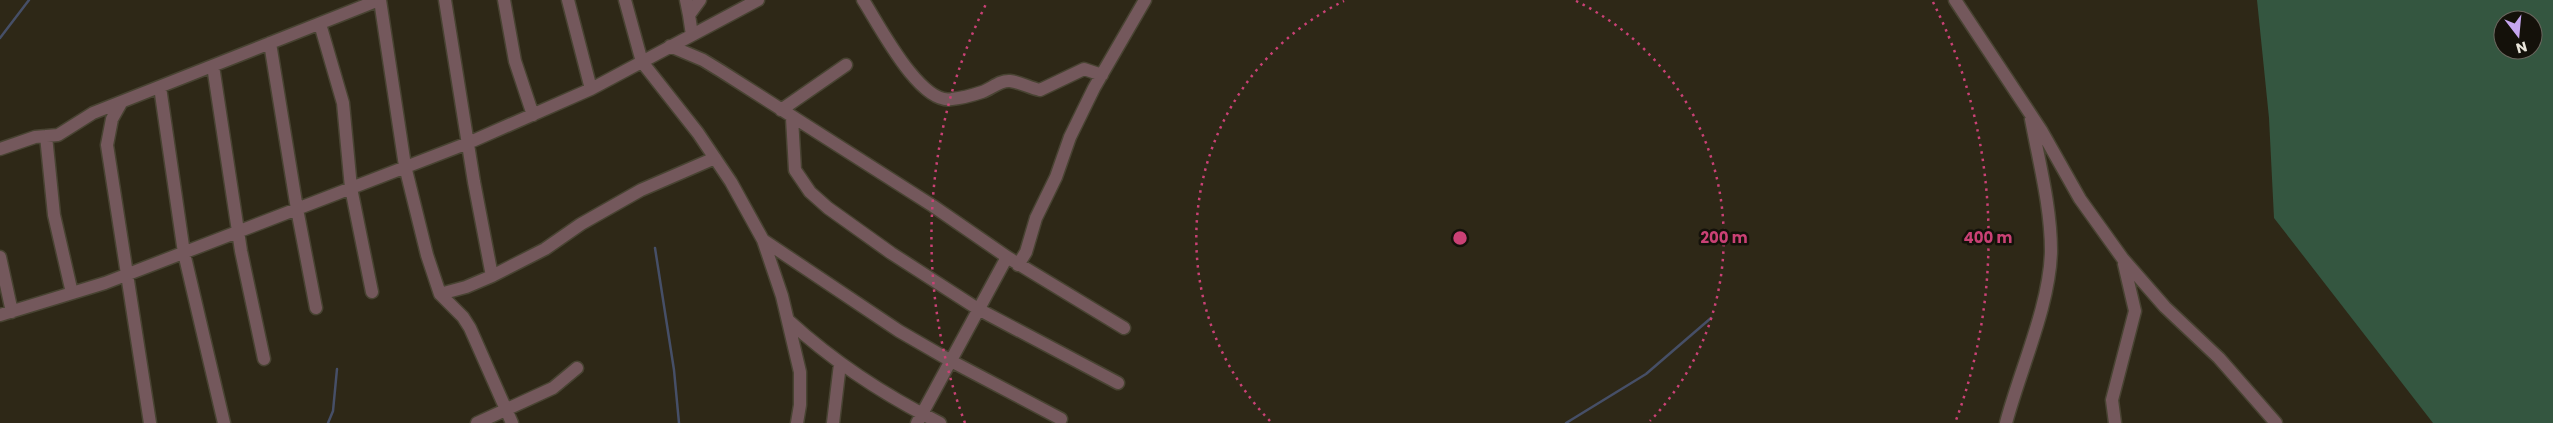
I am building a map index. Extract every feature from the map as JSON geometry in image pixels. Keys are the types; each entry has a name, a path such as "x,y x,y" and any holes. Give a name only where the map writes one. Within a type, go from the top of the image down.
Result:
{"street":[{"path":"0,149 15,142 46,136 58,136 93,113 121,104 146,92 380,0 405,166 427,255 440,294 463,317 470,328 504,409 512,423"},
{"path":"445,0 492,276"},
{"path":"504,0 515,62 533,116"},
{"path":"568,0 592,89"},
{"path":"625,0 642,62 682,110 715,158 763,240 789,321 800,372 800,405 797,423"},
{"path":"686,0 692,35"},
{"path":"689,15 700,0"},
{"path":"0,258 6,313 128,274 468,143 533,116 592,89 758,0"},
{"path":"863,0 889,42 921,85 934,96 943,99 951,100 980,93 1003,82 1010,81 1030,88 1046,89 1084,69 1102,75"},
{"path":"1018,265 1026,252 1036,218 1056,177 1070,137 1102,75 1145,0"},
{"path":"1954,0 2029,112 2080,199 2123,259 2165,307 2219,358 2276,423"},
{"path":"320,24 343,104 350,188 372,292"},
{"path":"270,43 297,209 316,308"},
{"path":"670,46 703,60 933,206 1018,265 1124,328"},
{"path":"212,66 240,231 241,251 264,360"},
{"path":"781,110 846,66"},
{"path":"160,87 184,253 224,423"},
{"path":"146,92 162,104"},
{"path":"121,104 112,119 107,145 150,423"},
{"path":"2006,423 2044,295 2051,252 2045,193 2029,112"},
{"path":"792,118 795,170 810,192 828,208 891,253 978,309 1118,383"},
{"path":"46,136 54,215 72,293"},
{"path":"440,294 466,287 545,250 580,224 641,190 715,158"},
{"path":"763,240 899,331 951,362 1061,418"},
{"path":"920,418 1007,257"},
{"path":"2115,423 2111,408 2112,400 2135,311 2123,259"},
{"path":"789,321 840,364 874,388 920,418 940,423"},
{"path":"833,423 840,364"},
{"path":"477,423 553,388 577,368"}],"green space":[{"path":"2257,0 2553,0 2553,423 2433,423 2274,218 2269,118"}],"waterway":[{"path":"0,38 29,0"},
{"path":"655,248 674,370 679,423"},
{"path":"1566,423 1646,374 1711,318"},
{"path":"328,423 333,411 337,369"}]}
